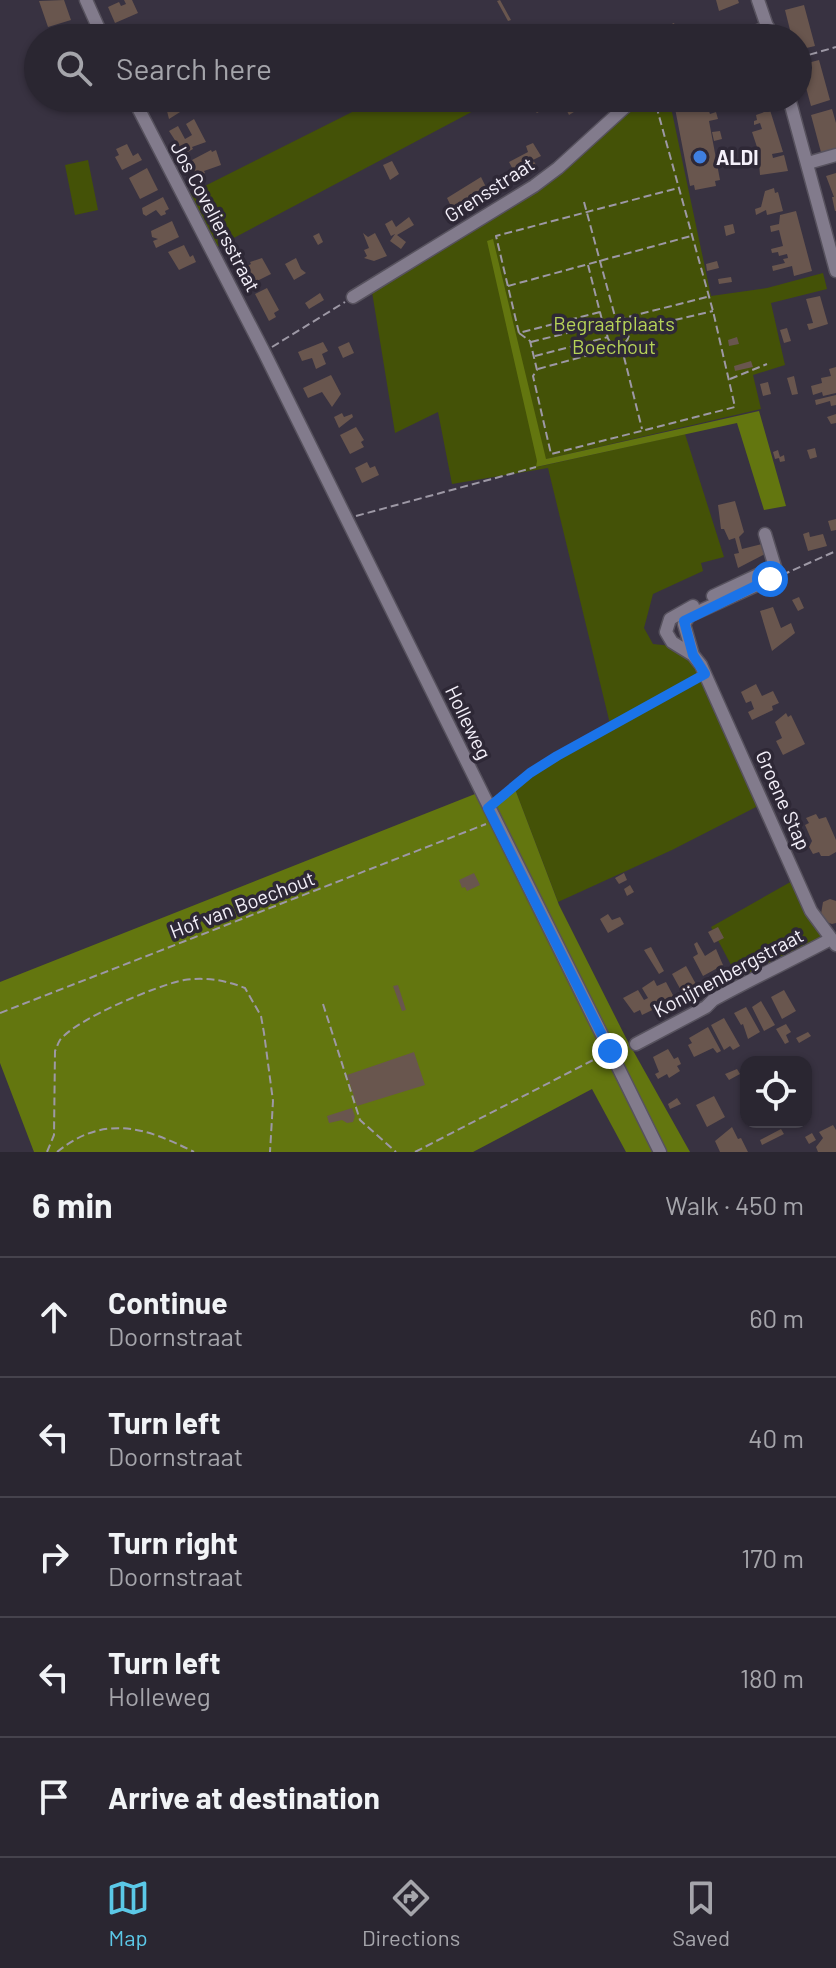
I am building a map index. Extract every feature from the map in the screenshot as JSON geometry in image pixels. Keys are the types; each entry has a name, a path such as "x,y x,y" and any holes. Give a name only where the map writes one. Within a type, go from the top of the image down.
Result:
{"street":[{"path":"86,0 97,24"},
{"path":"758,0 766,24"},
{"name":"Jos Coveliersstraat","path":"140,112 264,352"},
{"name":"Grensstraat","path":"353,297 534,186 620,112"},
{"path":"793,112 836,271"},
{"path":"808,163 836,155"},
{"name":"Holleweg","path":"264,352 660,1152"},
{"path":"693,655 669,638 666,632 670,619 775,567 765,534"},
{"path":"693,655 684,628 686,618 770,579"},
{"name":"Groene Stap","path":"693,655 705,674 811,911 834,942"},
{"name":"Konijnenbergstraat","path":"636,1044 771,968 834,942"}],"path":[{"path":"812,54 836,47"},
{"path":"614,344 611,349 537,370 533,376 551,454 735,407 713,311 658,112"},
{"path":"537,370 530,343 519,333 496,236 679,188"},
{"path":"584,202 619,324 628,331"},
{"path":"508,286 692,236"},
{"path":"588,264 603,324 609,328"},
{"path":"609,328 624,318 709,296"},
{"path":"264,352 353,297"},
{"path":"628,331 713,311"},
{"path":"519,333 600,312"},
{"path":"530,343 603,324"},
{"path":"609,328 608,337 614,344 621,345 627,341 628,331"},
{"path":"533,356 608,337"},
{"path":"621,345 643,430"},
{"path":"729,380 767,364"},
{"path":"347,519 536,467"},
{"path":"770,579 836,551"},
{"name":"Hof van Boechout","path":"0,1013 491,814 530,773 705,674"},
{"path":"47,1152 54,1135 55,1051 61,1039 97,1014 158,989 184,980 220,979 245,988 261,1016 273,1101 270,1152"},
{"path":"323,1004 360,1120 396,1152"},
{"path":"415,1152 610,1051"},
{"path":"57,1152 71,1141 96,1130 124,1127 159,1134 194,1152"}],"green space":[{"path":"352,112 472,112 215,248 187,195"},
{"name":"Begraafplaats Boechout","path":"626,112 672,112 711,296 767,288 823,273 827,289 771,303 785,365 753,375 761,409 538,461 537,467 685,434 724,557 701,563 703,571 653,594 644,628 653,644 672,646 694,662 760,805 672,850 558,902 515,789 560,758 680,686 610,724 548,468 452,484 438,412 395,433 372,292 483,223 484,226 484,221 556,176"},
{"path":"88,160 98,210 75,215 65,165"},
{"path":"493,239 546,459 759,411 786,506 764,510 737,423 536,467 487,241"},
{"path":"515,789 559,905 626,1038 690,1152 626,1152 592,1089 473,1152 34,1152 0,1063 0,982 475,794 486,814"},
{"path":"794,880 821,932 820,939 784,957 780,956 739,980 711,927"}],"building":[{"path":"64,0 71,20 47,24 39,1"},
{"path":"124,0 132,0 138,13 115,23 108,7 119,2 121,6 126,4"},
{"path":"500,0 511,20 508,21 497,1"},
{"path":"716,0 738,0 739,3 719,11"},
{"path":"804,5 809,24 788,24 785,10"},
{"path":"819,60 830,100 812,106 812,62"},
{"path":"832,109 836,123 836,152 822,156 811,115"},
{"path":"167,112 180,112 169,119"},
{"name":"ALDI","path":"676,112 716,112 718,119 709,121 720,180 715,181 716,186 695,190 694,185 690,186"},
{"path":"771,112 783,152 772,154 773,158 784,155 788,171 760,175 758,150 752,132 762,129 760,123 754,125 756,115"},
{"path":"194,119 206,142 184,154 169,131 178,126 185,139 192,135 186,124"},
{"path":"720,131 722,139 714,141 712,132"},
{"path":"533,143 541,156 533,160 538,168 518,179 509,162 528,152 526,146"},
{"path":"127,144 133,156 138,153 142,160 122,170 115,157 119,155 116,149"},
{"path":"216,150 221,165 204,171 195,179 188,167 194,164 192,160"},
{"path":"392,161 399,174 390,180 383,165"},
{"path":"147,168 158,190 140,199 129,178"},
{"path":"836,173 835,211 834,197 826,176"},
{"path":"481,177 486,187 477,192 483,204 472,210 466,203 453,210 447,198"},
{"path":"774,188 783,211 767,215 766,210 756,215 755,209 761,207 765,191"},
{"path":"163,197 169,209 165,211 166,214 161,216 156,210 146,216 143,214 142,208"},
{"path":"796,211 812,271 794,276 792,266 773,271 772,266 785,263 783,259 788,258 787,254 779,256 778,252 772,253 771,249 783,246 779,230 771,232 770,226 779,224 780,215"},
{"path":"409,217 414,225 397,235 406,242 401,249 390,241 395,234 391,236 385,224 392,220 396,227"},
{"path":"172,221 179,237 156,248 153,241 158,239 152,237 151,231"},
{"path":"733,224 735,233 726,236 724,226"},
{"path":"319,233 323,242 318,245 313,236"},
{"path":"363,233 368,237 375,233 387,256 374,261 364,258 367,256 364,250 369,248"},
{"path":"184,245 196,262 179,270 168,252"},
{"path":"262,258 271,274 251,284 242,269"},
{"path":"296,258 306,273 294,280 285,264"},
{"path":"717,261 719,268 707,271 706,264"},
{"path":"731,277 732,282 719,284 718,279"},
{"path":"267,288 279,310 274,313 276,317 269,321 255,294"},
{"path":"320,293 324,300 309,309 305,303"},
{"path":"820,296 828,324 809,330 807,324 813,323 806,299"},
{"path":"787,328 791,341 784,343 780,330"},
{"path":"737,337 739,344 729,346 728,340"},
{"path":"323,342 328,351 322,354 326,364 316,369 312,358 302,361 298,352"},
{"path":"349,342 354,353 343,358 338,347"},
{"path":"751,361 753,367 735,371 734,366"},
{"path":"836,367 836,393 813,395 811,386 822,383 821,378 831,376 829,369"},
{"path":"331,375 341,394 332,407 322,392 308,398 303,388"},
{"path":"794,376 798,394 792,395 787,378"},
{"path":"768,382 771,394 763,396 760,384"},
{"path":"836,395 836,405 831,406 830,401 816,405 815,400"},
{"path":"342,413 344,417 352,414 353,417 339,428 334,417"},
{"path":"836,414 836,423 831,424 827,417"},
{"path":"356,427 364,440 361,442 364,447 350,454 340,435"},
{"path":"815,448 817,457 810,459 807,450"},
{"path":"778,450 785,461 775,459 773,452"},
{"path":"367,462 370,468 375,466 379,475 362,483 355,468"},
{"path":"735,501 744,532 739,537 742,549 762,544 765,554 738,568 734,554 739,553 735,538 729,540 724,529 721,529 718,505"},
{"path":"836,519 836,530 831,531 828,521"},
{"path":"809,532 810,537 823,534 827,546 808,551 803,534"},
{"path":"799,597 804,608 798,611 792,600"},
{"path":"773,607 781,628 791,623 795,633 772,651 760,611"},
{"path":"756,684 762,696 773,691 779,703 772,706 773,710 752,720 748,712 754,709 751,701 746,703 741,692"},
{"path":"786,713 788,717 791,715 805,744 783,755 776,741 782,738 775,722"},
{"path":"816,814 819,819 826,817 836,840 836,852 829,856 821,856 819,852 813,854 809,847 812,841 805,825 809,823 806,818"},
{"path":"474,873 480,885 467,891 459,880"},
{"path":"624,873 627,880 619,884 615,878"},
{"path":"630,885 634,892 627,896 624,889"},
{"path":"830,899 836,901 836,923 832,924 824,921 821,914 823,902"},
{"path":"608,914 612,920 620,917 624,924 608,933 600,919"},
{"path":"718,927 724,938 714,943 708,932"},
{"path":"697,942 705,956 716,949 723,965 703,976 693,957 698,954 694,944"},
{"path":"651,947 664,971 659,974 644,950"},
{"path":"686,966 697,986 683,994 672,974"},
{"path":"654,980 657,986 666,982 675,999 642,1015 640,1010 634,1013 623,998 638,990 644,1000 648,998 642,988"},
{"path":"398,985 406,1010 402,1011 393,986"},
{"path":"784,990 796,1011 782,1019 771,997"},
{"path":"761,1001 775,1025 764,1031 752,1007"},
{"path":"746,1007 760,1032 748,1039 743,1024 734,1013"},
{"path":"724,1018 740,1046 733,1050 730,1046 724,1050 711,1025"},
{"path":"786,1024 791,1032 786,1035 789,1042 785,1044 776,1029"},
{"path":"708,1027 721,1051 717,1053 713,1048 694,1057 688,1045 692,1043 689,1038"},
{"path":"808,1032 811,1036 799,1043 796,1038"},
{"path":"668,1049 674,1059 678,1057 680,1071 669,1078 667,1074 658,1079 655,1074 659,1072 653,1057"},
{"path":"414,1052 425,1085 357,1106 347,1075"},
{"path":"737,1069 740,1074 729,1080 725,1074"},
{"path":"714,1096 725,1117 707,1127 696,1105"},
{"path":"677,1098 681,1104 670,1109 668,1104"},
{"path":"352,1108 355,1116 353,1122 342,1120 329,1123 327,1116"},
{"path":"833,1125 836,1130 836,1152 818,1152 816,1147 823,1138 819,1132"},
{"path":"732,1127 748,1152 720,1152 715,1141"},
{"path":"781,1129 784,1134 762,1145 760,1140"},
{"path":"812,1133 816,1140 809,1144 805,1137"}],"place":[{"name":"ALDI","path":"700,157"}],"route":[{"path":"610,1051 488,808 530,773 557,756 705,674 693,655 684,628 686,618 770,579"}]}
